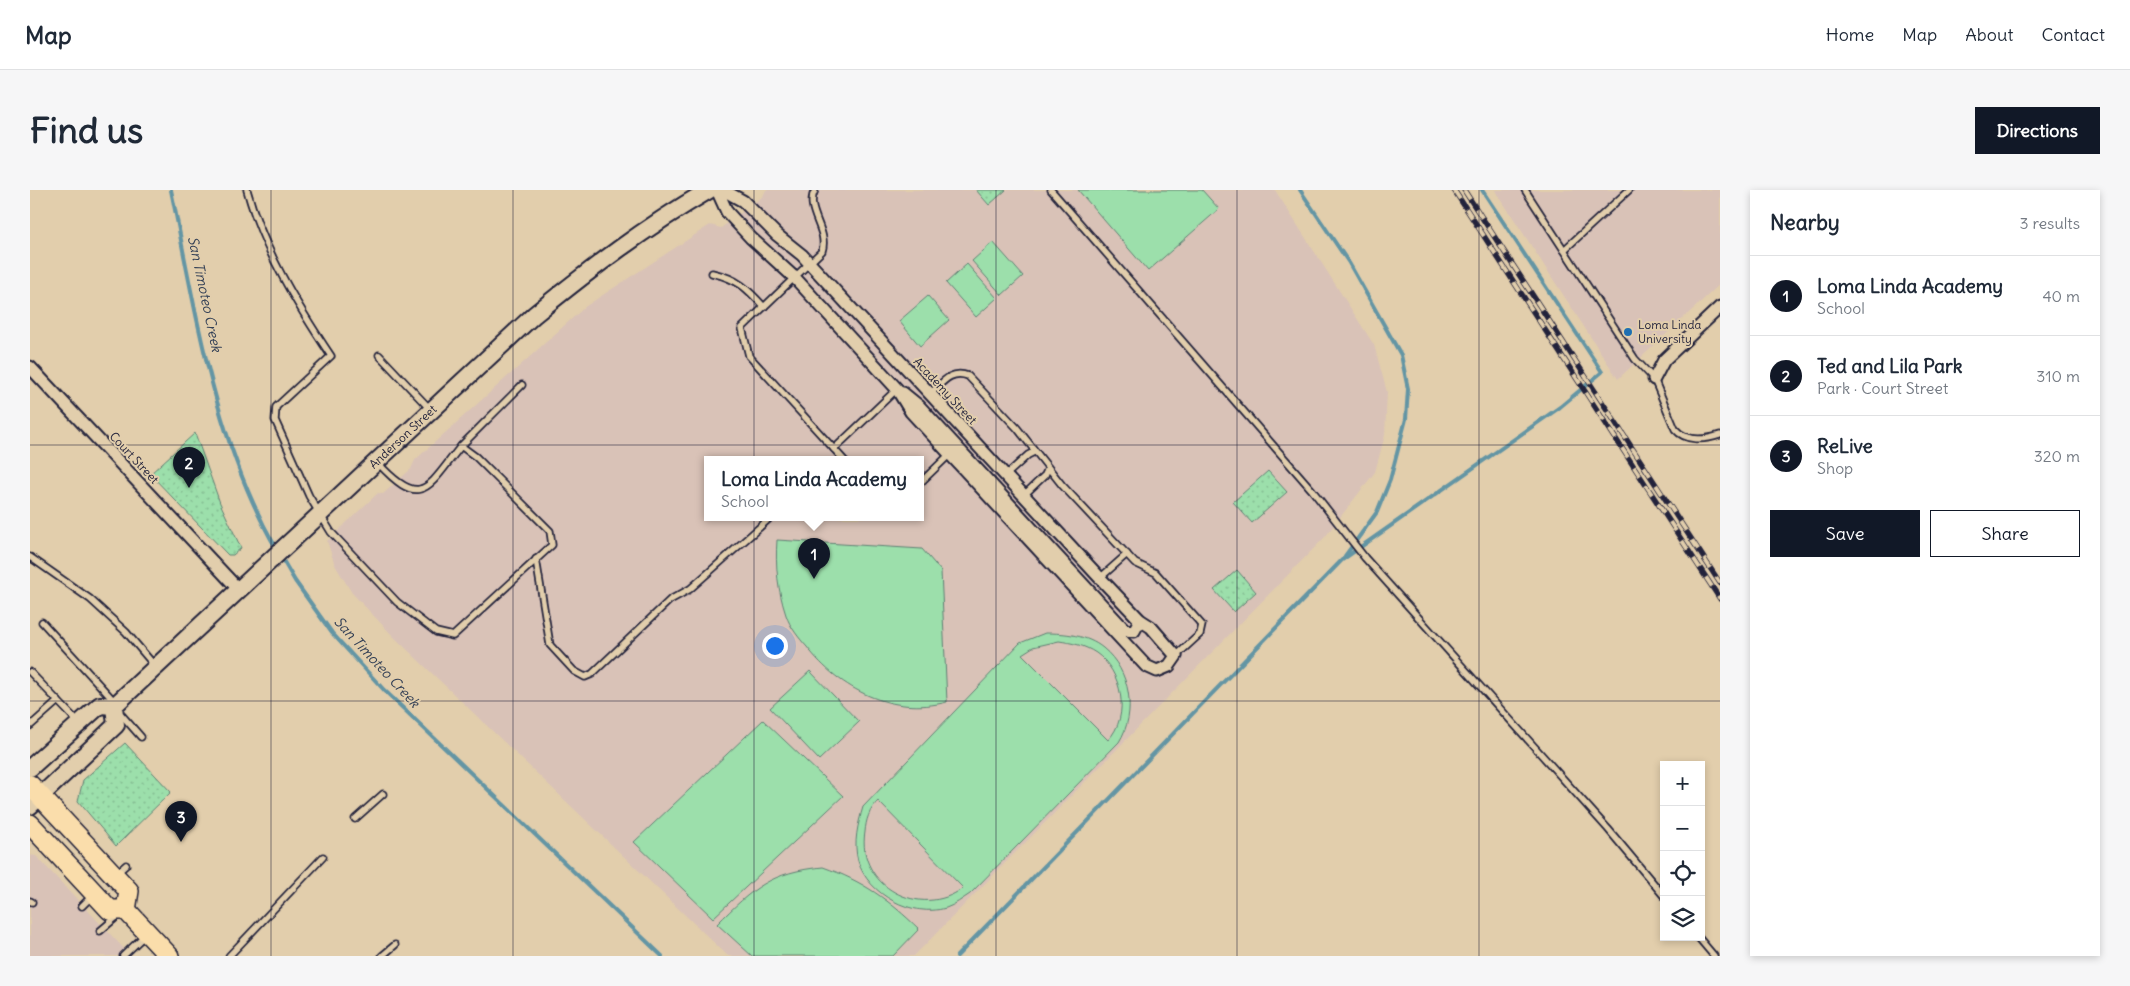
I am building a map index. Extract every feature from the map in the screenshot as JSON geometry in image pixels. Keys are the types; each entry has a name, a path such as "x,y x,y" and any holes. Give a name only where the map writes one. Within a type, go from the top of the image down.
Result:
{"main road":[{"name":"Anderson Street","path":"30,768 100,705 115,705 534,315 598,263 652,224 709,190"},
{"path":"115,705 116,725 33,796 120,870 129,891 126,910"},
{"path":"30,824 88,900 110,910 126,910 169,956"}],"street":[{"path":"717,190 727,212 751,238 795,278 897,389 919,406 1125,630 1134,631 1140,620"},
{"name":"Academy Street","path":"723,190 743,201 809,264 1023,496 1140,620 1151,627 1176,656"},
{"path":"1654,379 1664,360 1720,307"},
{"name":"Court Street","path":"30,367 239,590"},
{"path":"897,389 911,412 1146,666 1157,671 1169,666 1176,656"}],"lane":[{"path":"247,190 255,220 306,319 331,356 276,408 275,420 308,496 337,539 397,602 436,632 453,636 552,545 550,531 476,457 461,446"},
{"path":"815,190 812,206 824,238 822,251 742,328 749,356 840,456"},
{"path":"1051,190 1306,483 1365,558 1602,822 1660,891"},
{"path":"1525,190 1635,359 1654,379 1664,408 1681,436 1697,438 1720,435"},
{"path":"1564,250 1629,190"},
{"path":"712,274 732,278 747,289 764,307"},
{"path":"379,355 432,410"},
{"path":"929,394 952,374 959,372 968,376 1017,428 1034,452 1126,554 1135,563 1156,573 1202,625 1200,634 1176,656"},
{"path":"376,462 405,489 420,490 431,483 461,446 522,385"},
{"path":"834,449 897,389"},
{"path":"1005,476 1028,455 1034,452"},
{"path":"924,479 950,454"},
{"path":"1023,496 1045,475 1048,468"},
{"path":"536,559 550,644 574,671 585,677 592,674 670,600 690,589 767,521"},
{"path":"1100,578 1126,554"},
{"path":"30,557 90,599 126,632 156,667"},
{"path":"42,622 141,736"},
{"path":"30,672 80,724"},
{"path":"30,726 58,701"},
{"path":"355,819 383,794"},
{"path":"229,956 323,857"},
{"path":"100,931 126,910"},
{"path":"123,956 147,933"},
{"path":"1701,941 1714,956"},
{"path":"382,956 395,945"}],"shaded area":[{"path":"766,190 1275,190 1374,345 1387,392 1385,435 1375,472 1325,537 914,956 728,956 394,637 352,593 335,565 327,541 378,493 383,494 411,469 415,460 586,306 710,225 721,228 763,196"},
{"name":"Loma Linda University","path":"1495,190 1720,190 1720,284 1618,379"},
{"path":"30,855 36,856 131,956 30,956"}],"green space":[{"path":"976,190 1006,190 989,205"},
{"path":"1078,190 1202,190 1219,209 1148,271"},
{"path":"993,242 1023,276 1002,295 972,261"},
{"path":"967,264 997,298 976,317 946,283"},
{"path":"928,296 949,320 920,346 899,321"},
{"path":"195,433 220,503 241,548 233,555 228,555 150,474"},
{"path":"1268,471 1287,492 1252,523 1233,502"},
{"path":"777,540 922,549 941,571 947,702 907,705 888,702 869,696 852,687 835,676 820,662 795,632 786,615 778,578"},
{"path":"1237,570 1256,592 1234,612 1214,590"},
{"path":"1045,633 1076,636 1090,640 1103,648 1120,668 1125,680 1129,706 1125,731 1119,742 970,894 949,907 933,910 920,910 893,901 871,884 863,873 858,861 856,840 863,807 1020,643","holes":["1059,641 1091,650 1105,661 1112,671 1117,682 1121,707 1115,730 1108,740 1022,654 1033,647","878,801 963,888 946,897 929,900 911,899 895,892 881,882 871,868 865,851 867,819"]},
{"path":"810,671 859,722 819,760 770,708"},
{"path":"763,720 843,796 713,918 634,842"},
{"path":"125,743 171,792 116,846 78,801 83,780"},
{"path":"823,867 837,872 875,892 919,929 893,956 752,956 717,924 741,901 764,884 790,873"}],"waterway":[{"name":"San Timoteo Creek","path":"171,190 199,328 222,419 237,464 255,507 276,548"},
{"path":"1300,190 1349,263 1401,355 1408,389 1406,419 1390,480 1377,512 1345,556"},
{"path":"957,956 1342,560 1560,407 1602,372 1482,190"},
{"name":"San Timoteo Creek","path":"281,557 295,581 332,633 384,690 662,956"}],"railway":[{"path":"1454,190 1720,599"},
{"path":"1464,190 1720,583"}],"place":[{"name":"Loma Linda University","path":"1628,332"},
{"name":"Ted and Lila Park","path":"189,488"},
{"name":"Loma Linda Academy","path":"814,579"},
{"name":"ReLive","path":"181,842"}]}
